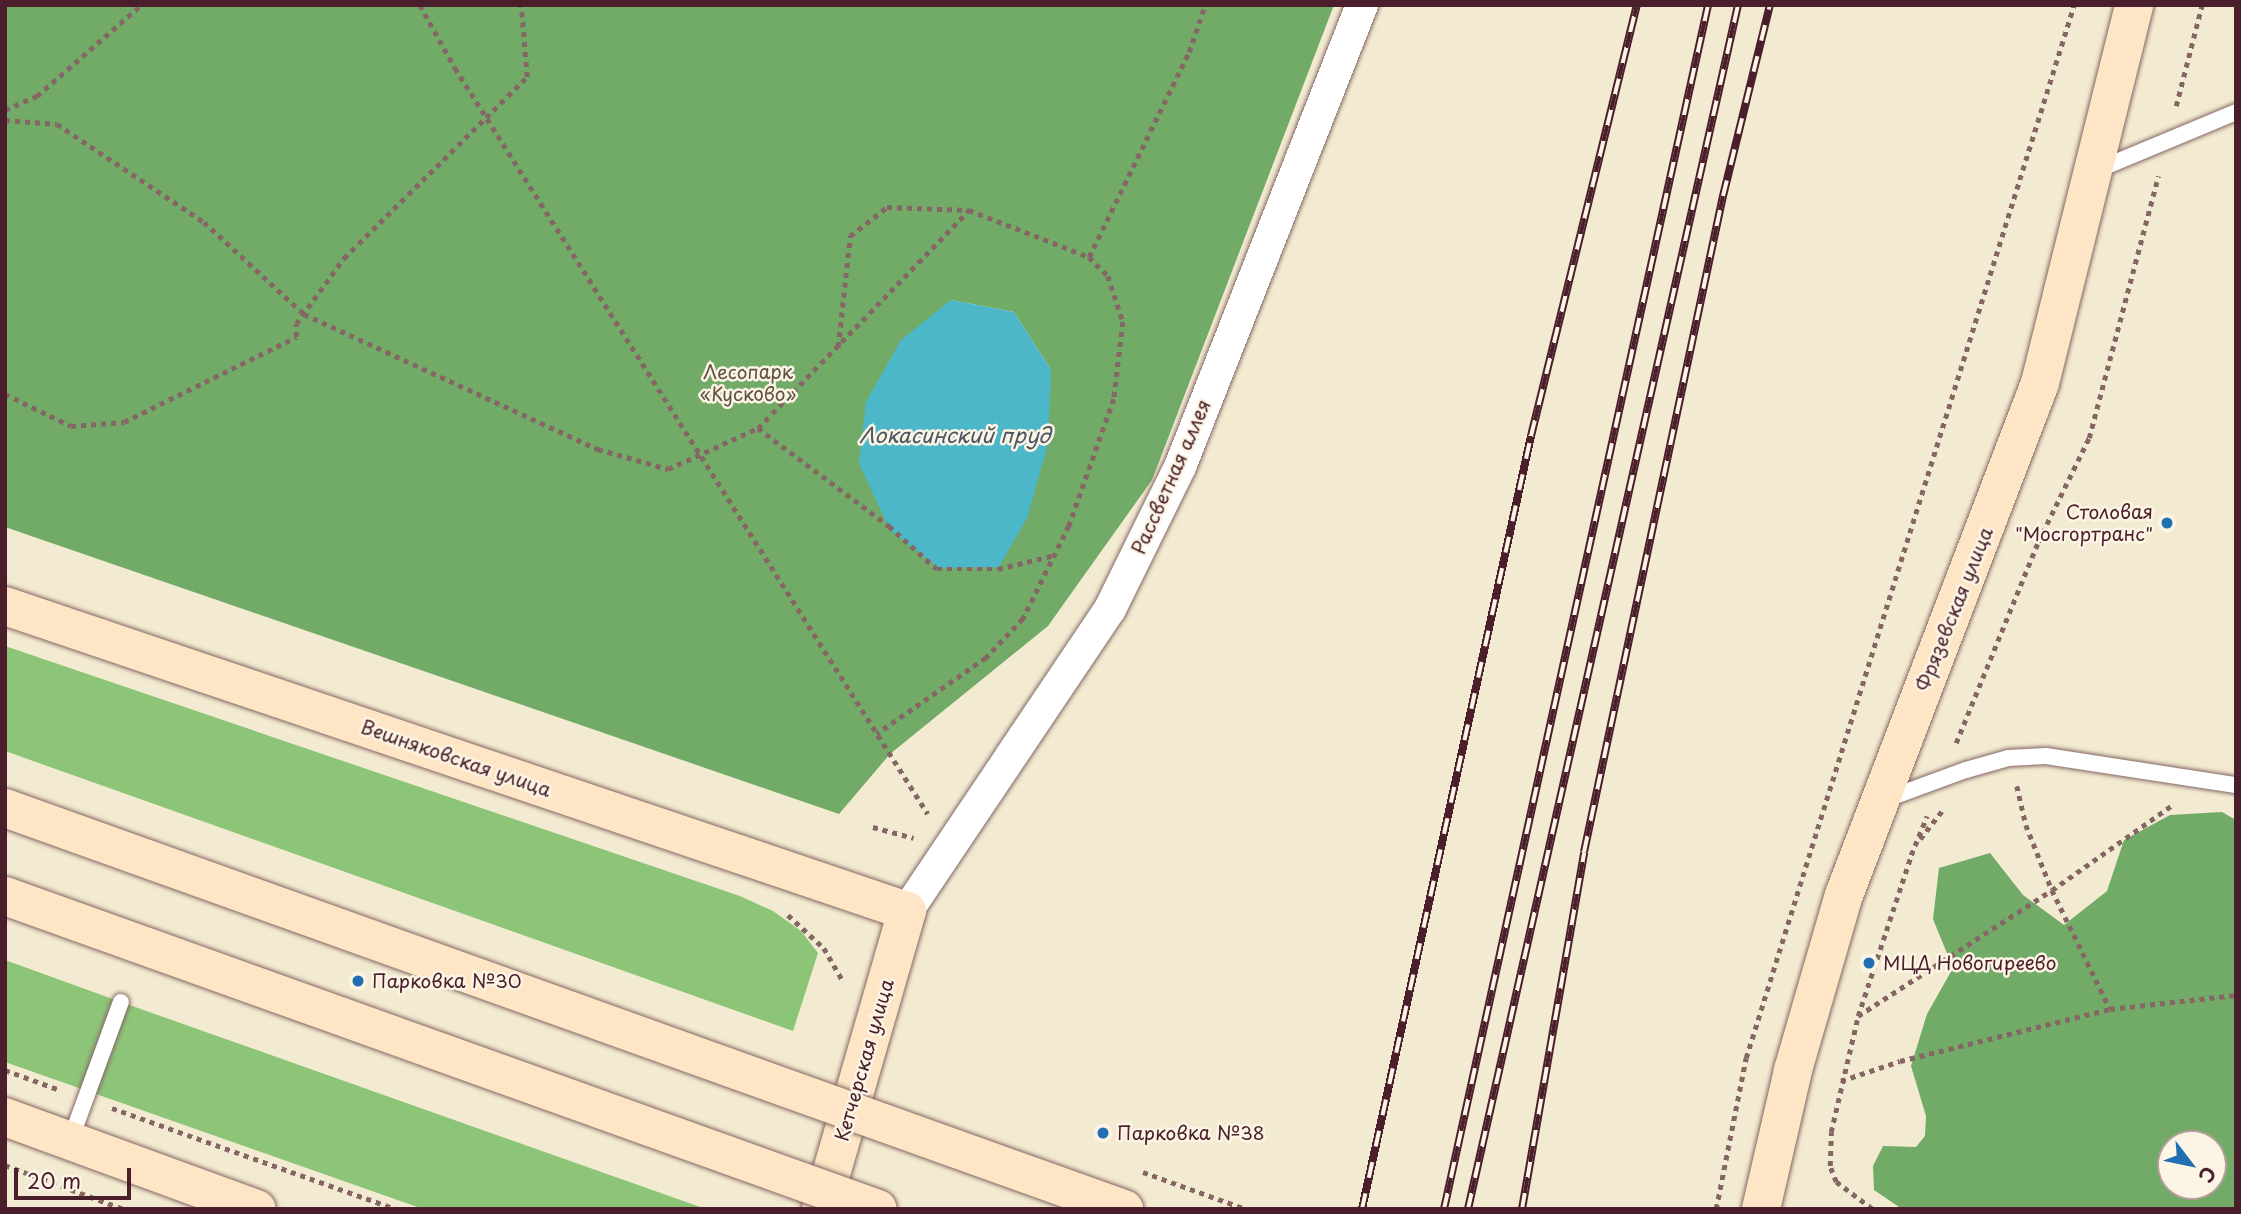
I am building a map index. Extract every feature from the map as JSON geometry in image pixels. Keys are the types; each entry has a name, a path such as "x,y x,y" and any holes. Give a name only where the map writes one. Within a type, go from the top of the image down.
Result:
{"main road":[{"name":"Фрязевская улица","path":"1761,1209 1817,983 1878,802 2040,383 2134,5"},
{"name":"Вешняковская улица","path":"5,606 907,911"},
{"path":"5,808 1124,1209"},
{"path":"5,896 878,1209"},
{"name":"Кетчерская улица","path":"821,1209 907,911"},
{"path":"5,1117 70,1141 198,1199 257,1209"}],"street":[{"name":"Рассветная аллея","path":"907,911 1110,609 1174,479 1362,5"}],"lane":[{"path":"2094,171 2236,112"},
{"path":"1878,802 2008,758 2046,756 2236,785"},
{"path":"70,1141 121,1002"}],"path":[{"path":"5,110 37,96 141,5"},
{"path":"421,5 485,116 948,848"},
{"path":"5,394 71,426 124,422 296,337 296,324 344,258 527,77 521,5"},
{"path":"1089,257 1189,52 1205,5"},
{"path":"1716,1209 1746,1058 2074,5"},
{"path":"1872,1209 1836,1182 1830,1166 1830,1132 1858,1016 1911,855 1941,779 2038,542 2089,438 2202,5"},
{"path":"5,120 57,124 204,222 304,314 598,449 668,469 758,428 970,210"},
{"path":"838,347 850,236 887,207 970,210 1089,257 1108,276 1123,322 1114,399 1055,555 1023,619 986,658 877,734"},
{"path":"758,428 889,526 937,569 998,569 1055,555"},
{"path":"2014,775 2026,825 2052,890 2110,1009"},
{"path":"1858,1016 2052,890 2186,796"},
{"path":"1911,855 1927,826 1950,803"},
{"path":"1840,1082 1900,1061 2110,1009 2236,995"},
{"path":"5,1070 396,1209"},
{"path":"5,1165 123,1209"}],"green space":[{"name":"Лесопарк «Кусково»","path":"5,5 1334,5 1152,480 1048,626 890,754 839,814 5,527","holes":["951,300 1014,312 1051,370 998,567 939,567 889,526"]},
{"path":"5,646 740,896 773,911 801,931 818,953 793,1031 5,751"},
{"path":"2222,812 2236,820 2236,1209 1902,1209 1874,1190 1873,1166 1883,1146 1916,1147 1925,1136 1926,1116 1911,1066 1927,1014 1953,968 1933,919 1939,868 1990,853 2023,895 2064,925 2107,891 2124,840 2170,815"},
{"path":"5,960 706,1209 423,1209 5,1062"}],"water":[{"name":"Локасинский пруд","path":"951,300 1014,312 1051,370 1048,444 1027,518 999,567 939,568 890,530 859,463 866,402 901,340"}],"railway":[{"path":"1362,1209 1531,436 1637,5"},
{"path":"1444,1209 1708,5"},
{"path":"1468,1209 1738,5"},
{"path":"1522,1209 1584,852 1723,196 1770,5"}],"place":[{"name":"Столовая \"Мосгортранс\"","path":"2167,523"},
{"name":"МЦД Новогиреево","path":"1869,963"},
{"name":"Парковка №30","path":"358,981"},
{"name":"Парковка №38","path":"1103,1133"}]}
